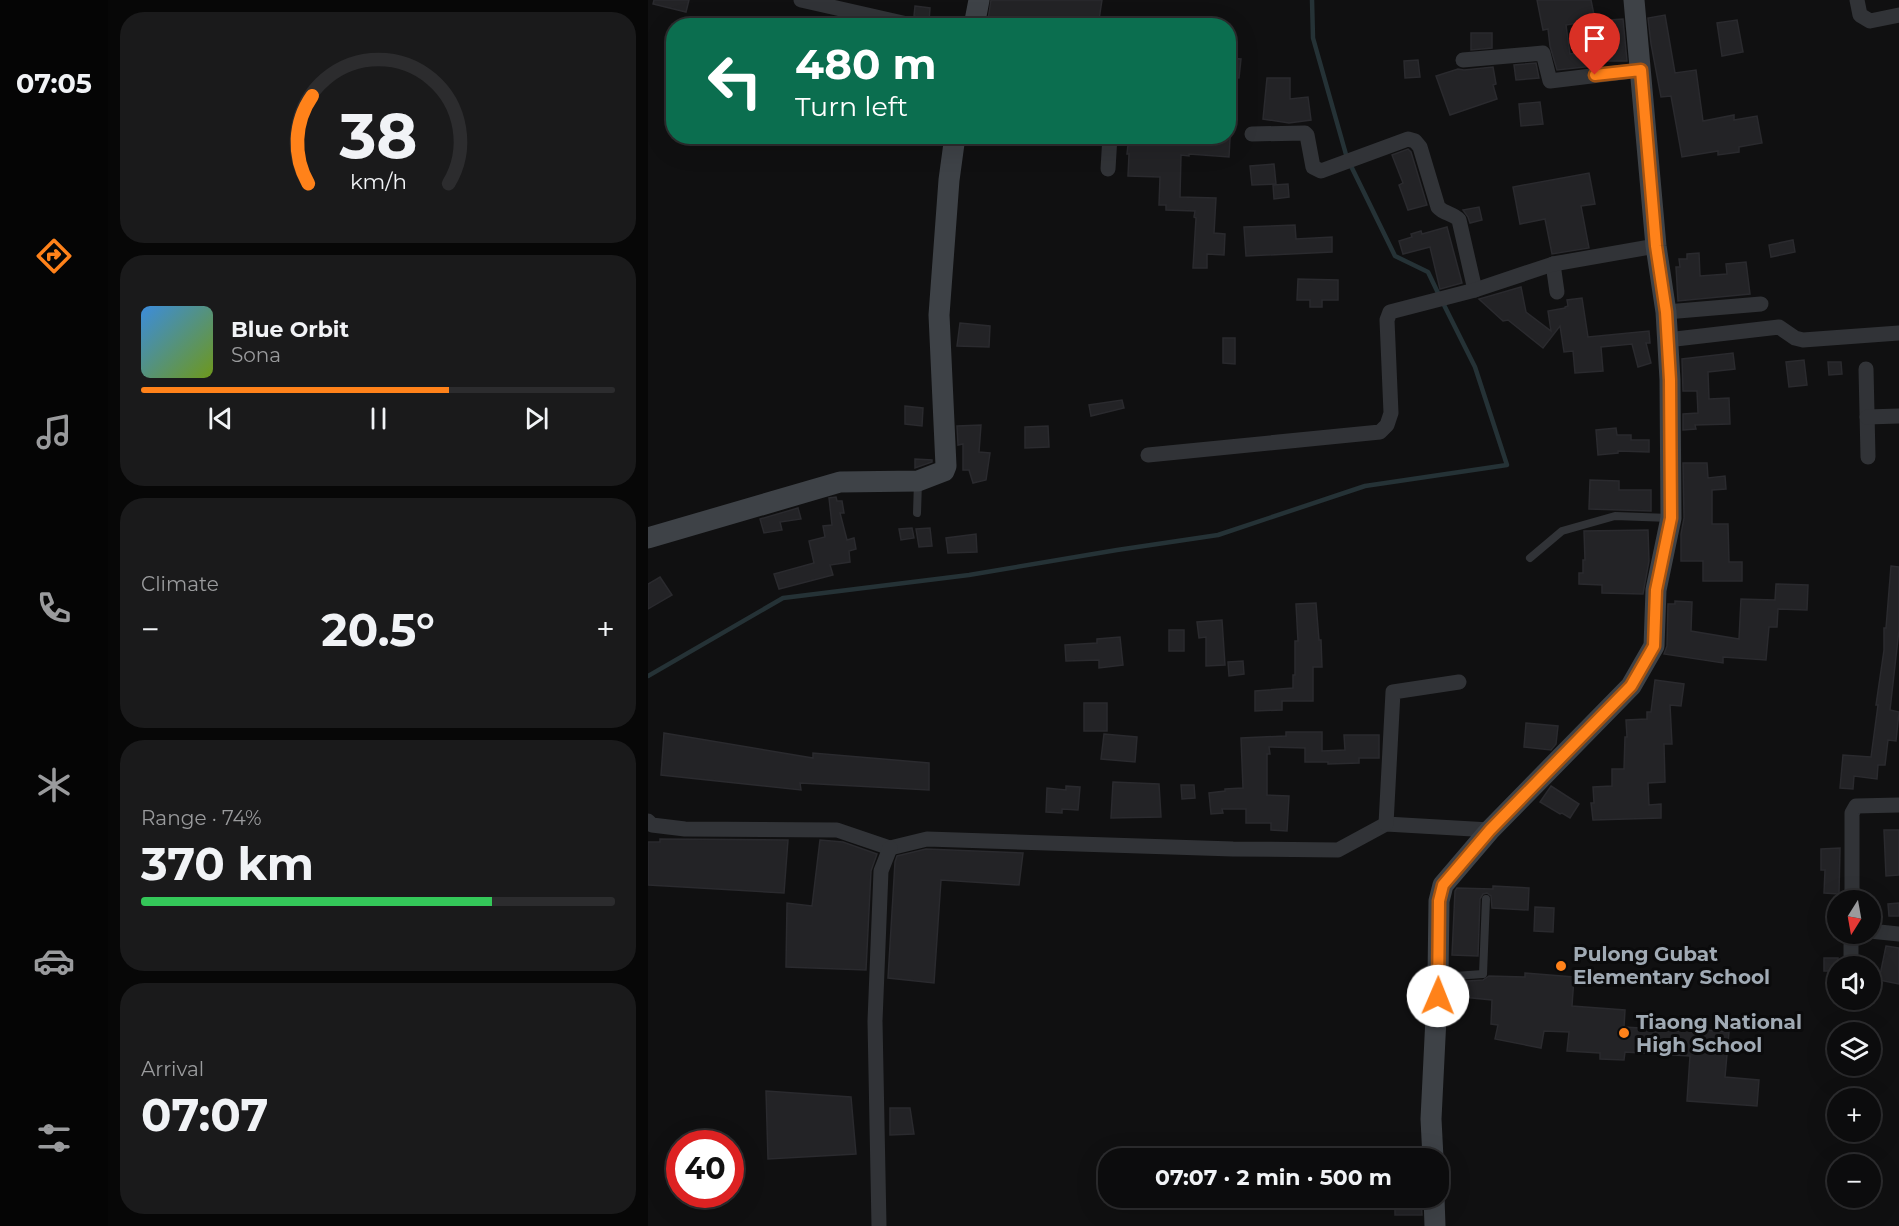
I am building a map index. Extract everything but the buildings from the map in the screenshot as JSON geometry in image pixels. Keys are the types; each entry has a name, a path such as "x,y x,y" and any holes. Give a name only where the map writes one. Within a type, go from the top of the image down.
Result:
{"street":[{"path":"801,0 881,18"},
{"path":"975,18 978,0"},
{"path":"1432,1148 1431,1119 1439,901 1443,885 1490,830 1631,686 1654,646 1656,590 1671,518 1670,380 1666,312 1656,246 1634,0"},
{"path":"1857,0 1860,15 1870,21 1899,15"},
{"path":"1463,60 1543,53 1550,81 1641,70"},
{"path":"1252,134 1305,133 1313,167 1321,171 1408,139 1415,141 1420,147 1438,207 1459,220 1475,290"},
{"path":"648,538 840,482 918,481 940,474 946,466 939,315 954,144"},
{"path":"1108,169 1110,144"},
{"path":"1148,455 1380,432 1387,425 1391,413 1387,320 1390,312 1475,290 1553,264 1656,246"},
{"path":"1553,264 1557,292"},
{"path":"1666,312 1761,304"},
{"path":"1667,340 1779,327 1795,338 1803,340 1899,333"},
{"path":"1866,369 1868,457"},
{"path":"1867,417 1899,416"},
{"path":"1386,824 1393,692 1459,682"},
{"path":"1852,890 1852,813 1856,806 1899,805"},
{"path":"648,821 652,825 685,829 837,830 890,848 927,839 1233,849 1338,850 1386,824 1490,830"},
{"path":"879,1226 875,1021 880,871 890,848"},
{"path":"1881,932 1899,934"},
{"path":"1434,1208 1435,1226"}],"lane":[{"path":"917,513 918,481"},
{"path":"1530,558 1562,531 1614,516 1671,518"},
{"path":"1438,977 1483,974 1486,899"}],"waterway":[{"path":"1312,0 1313,38 1347,158"},
{"path":"1351,166 1395,256 1428,272 1439,295"},
{"path":"648,676 783,598 969,575 1218,535 1365,486 1507,465 1475,367 1443,303"}],"place":[{"name":"Pulong Gubat Elementary School","path":"1561,966"},
{"name":"Tiaong National High School","path":"1624,1033"}],"route":[{"path":"1438,996 1439,901 1443,885 1490,830 1631,686 1654,646 1656,590 1671,518 1670,380 1666,312 1656,246 1641,70 1595,75"}]}
